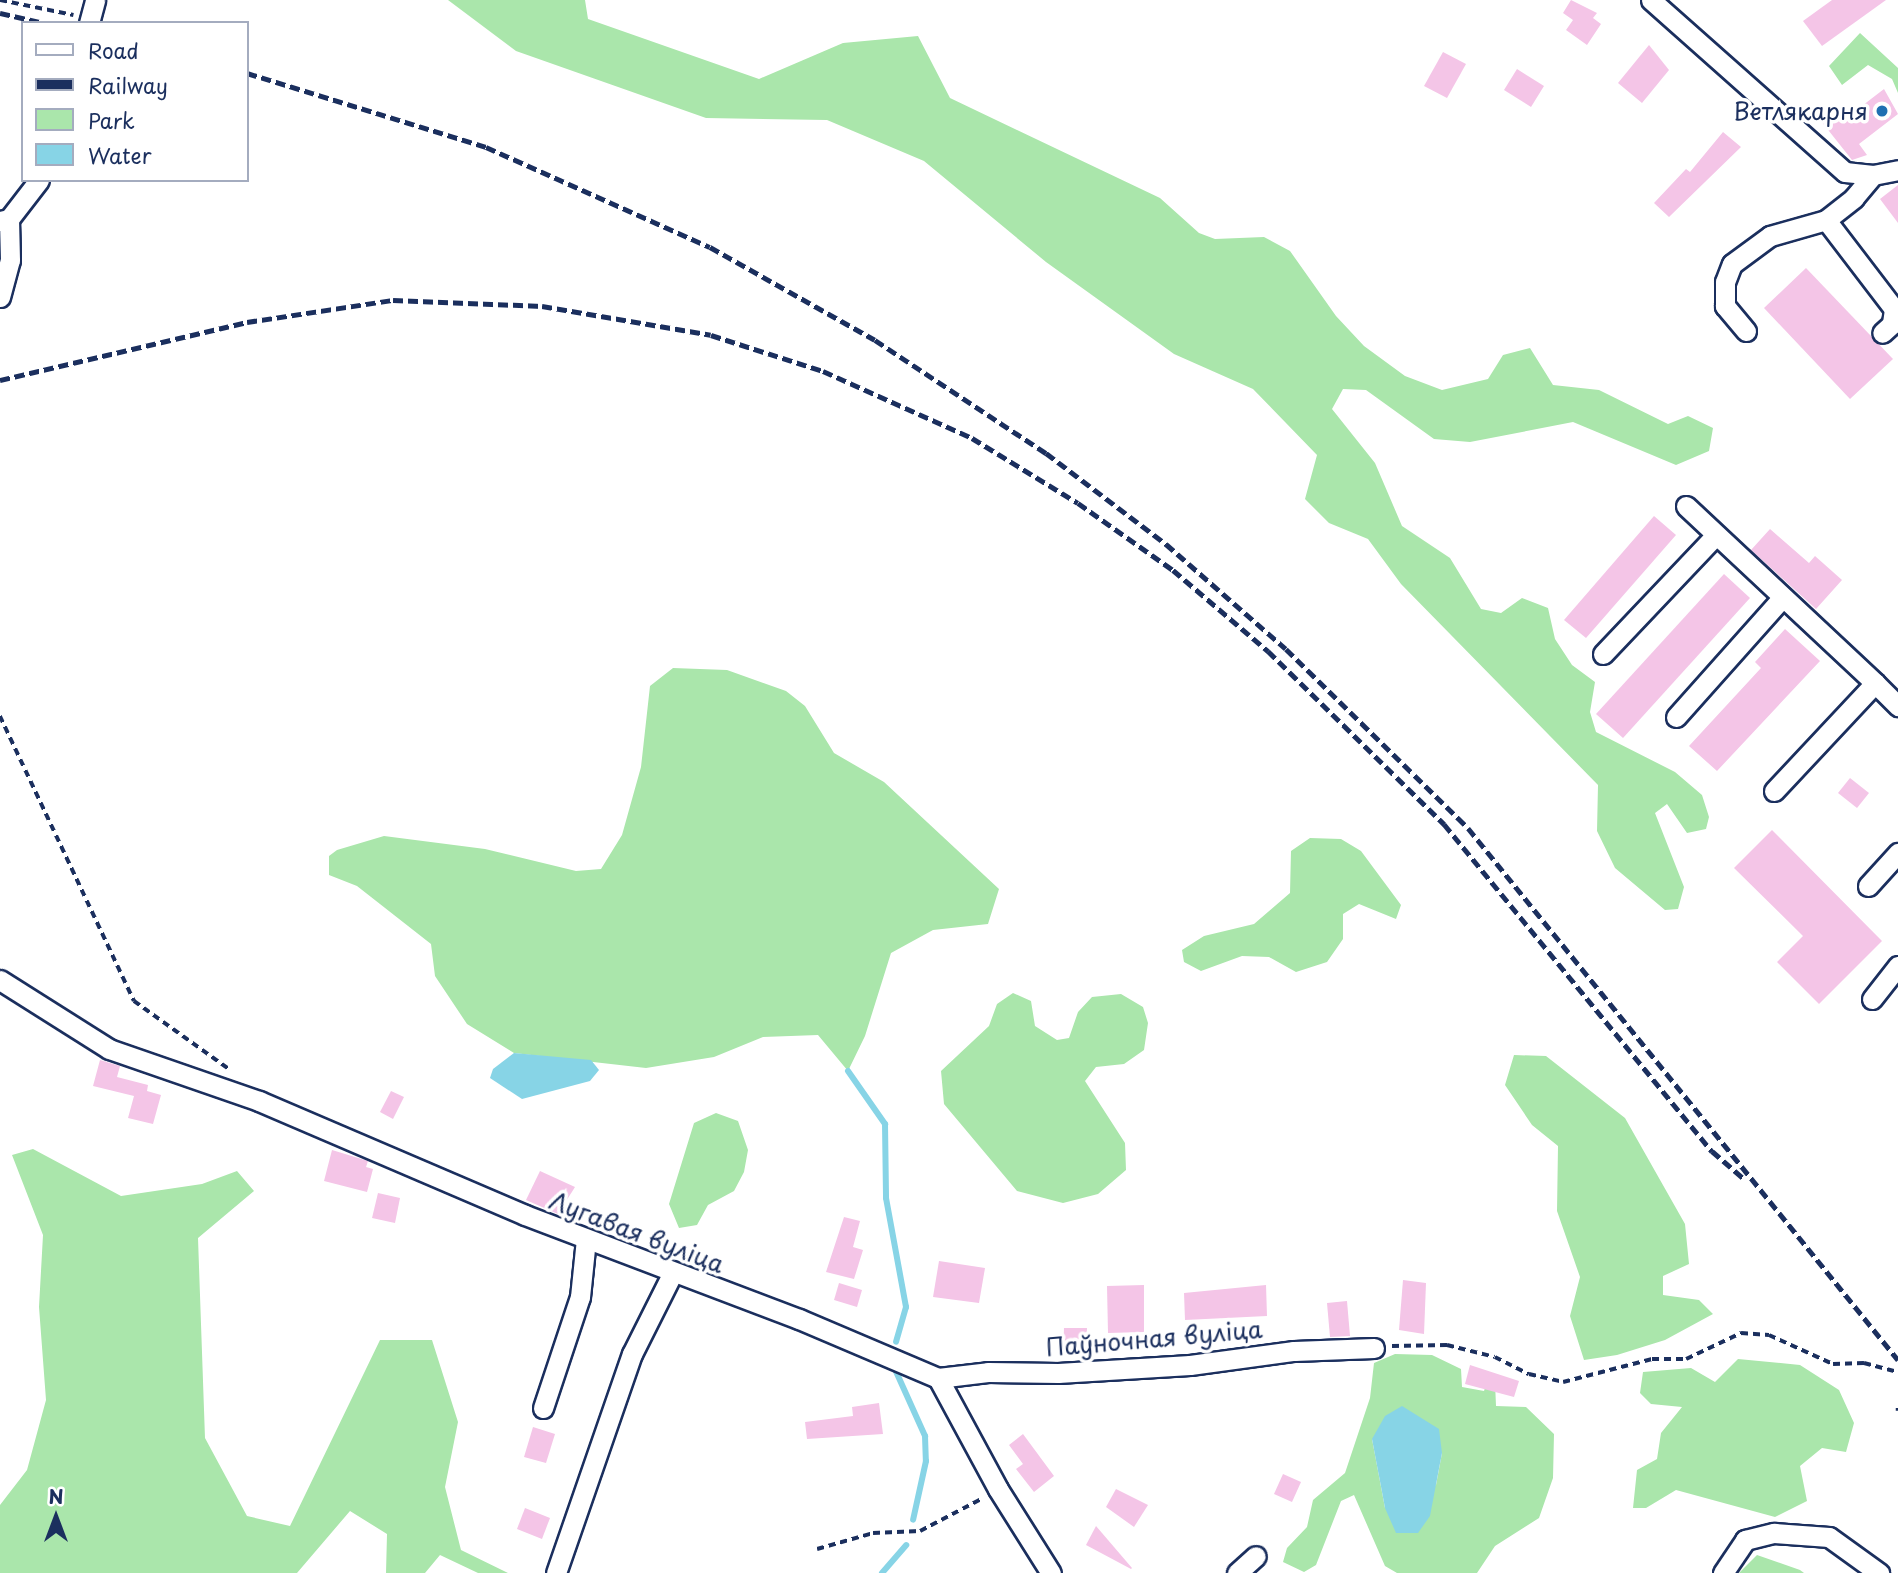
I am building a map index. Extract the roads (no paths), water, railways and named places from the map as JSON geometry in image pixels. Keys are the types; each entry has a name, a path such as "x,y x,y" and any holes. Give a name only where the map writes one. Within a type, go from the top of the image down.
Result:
{"street":[{"path":"1651,0 1845,172 1873,175 1898,170"},
{"path":"1746,331 1725,306 1725,282 1732,264 1770,236 1826,220 1854,198 1873,175"},
{"path":"0,297 10,260 5,220 37,182"},
{"path":"1826,220 1894,309 1892,324 1882,332"},
{"path":"1686,506 1781,599 1898,706"},
{"path":"1603,654 1716,535"},
{"path":"1676,717 1781,599"},
{"path":"1774,790 1875,684"},
{"path":"1868,886 1898,853"},
{"path":"1872,999 1898,966"},
{"name":"Лугавая вуліца","path":"0,980 109,1049 259,1101 586,1239 672,1274 799,1319 938,1378"},
{"path":"543,1408 580,1297 586,1239"},
{"path":"556,1573 632,1354 672,1274"},
{"name":"Паўночная вуліца","path":"938,1378 988,1372 1058,1373 1189,1365 1294,1351 1374,1348"},
{"path":"938,1378 998,1489 1051,1573"},
{"path":"1723,1573 1745,1540 1774,1533 1829,1537 1879,1573"},
{"path":"1237,1573 1256,1556"}],"water":[{"path":"514,1053 591,1060 599,1070 590,1081 522,1099 490,1078 493,1069"},
{"path":"1402,1406 1439,1429 1442,1453 1430,1516 1418,1533 1396,1533 1385,1508 1372,1439 1385,1416"}],"waterway":[{"path":"848,1071 885,1124 886,1198 906,1307 896,1342"},
{"path":"894,1367 925,1436 926,1461 913,1520"},
{"path":"882,1573 906,1545"}],"railway":[{"path":"0,13 35,21"},
{"path":"248,73 486,147 710,247 875,340 1046,453 1166,544 1286,649 1468,828 1898,1360"},
{"path":"0,380 247,322 393,300 542,306 711,335 823,371 972,438 1078,503 1173,570 1268,651 1444,824 1712,1151 1743,1178"}],"place":[{"name":"Ветлякарня","path":"1882,111"}]}
